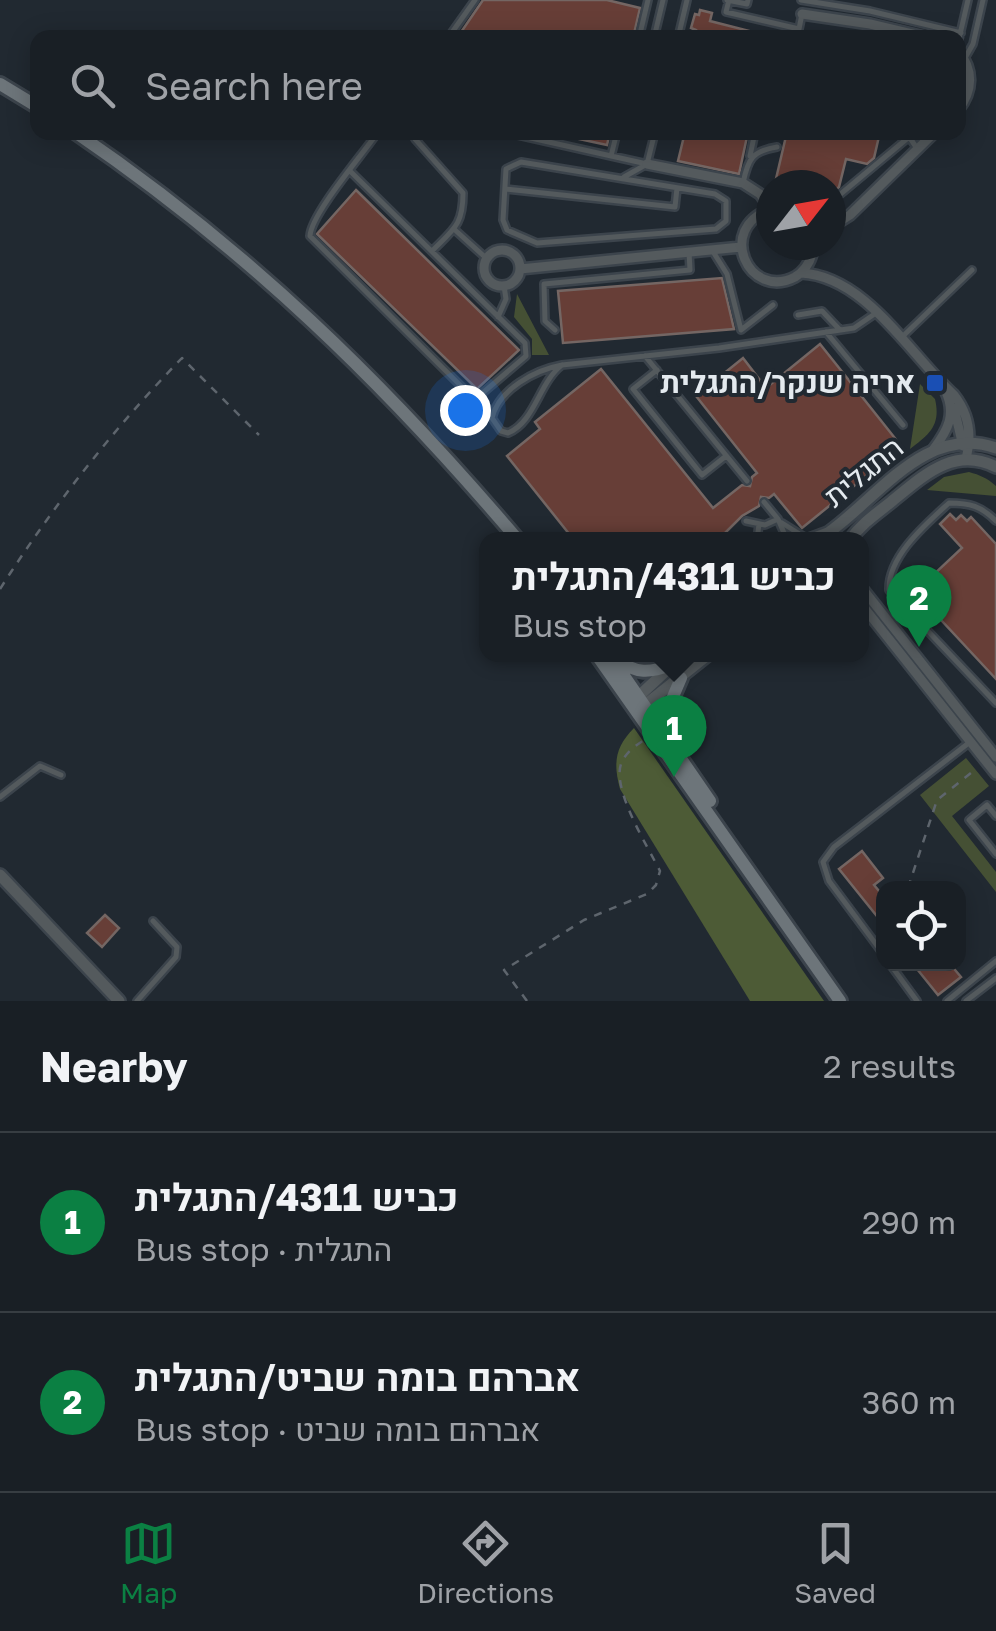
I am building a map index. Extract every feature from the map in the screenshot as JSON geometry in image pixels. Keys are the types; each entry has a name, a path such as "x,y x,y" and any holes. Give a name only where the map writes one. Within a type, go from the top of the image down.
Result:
{"main road":[{"path":"0,84 30,102"},
{"path":"86,140 193,218 288,298 394,399 509,532"},
{"path":"603,662 680,754 773,903"},
{"path":"615,662 652,734 840,1001"},
{"path":"623,662 640,672 671,665"},
{"path":"680,754 666,713 681,678"}],"street":[{"path":"802,14 896,30"},
{"path":"966,67 970,77 966,97"},
{"path":"846,217 927,140"},
{"path":"648,164 743,183 756,191"},
{"path":"743,183 754,200 755,210 741,247 744,260 759,276 780,282 800,274 825,278 853,292 963,409 966,459"},
{"path":"750,220 756,217"},
{"path":"520,269 741,247"},
{"path":"496,250 508,251 518,259 520,269 514,281 504,286 493,284 485,275 486,258 496,250"},
{"path":"800,274 810,260"},
{"path":"812,260 825,278"},
{"path":"942,384 966,442"},
{"path":"932,450 950,424 952,404"},
{"path":"932,450 966,442 996,448"},
{"name":"התגלית","path":"838,532 912,462 932,450"},
{"name":"התגלית","path":"857,532 927,472 966,459 982,460 996,467"},
{"path":"869,597 986,745 996,774"},
{"path":"869,615 970,742 991,759"},
{"path":"639,703 675,662"},
{"path":"639,703 681,678 699,662"},
{"path":"0,875 119,1001"}],"lane":[{"path":"454,30 476,0"},
{"path":"641,30 648,0"},
{"path":"656,30 663,0"},
{"path":"680,30 687,0"},
{"path":"748,0 746,4 728,0 726,12 799,29 802,14"},
{"path":"801,0 949,30"},
{"path":"962,30 968,0"},
{"path":"966,48 972,44 983,0"},
{"path":"350,171 525,343 526,356 474,398 310,236 312,224 350,171 372,140"},
{"path":"417,140 463,193 463,212 454,229 432,251"},
{"path":"540,140 648,164"},
{"path":"611,156 615,140"},
{"path":"648,164 653,140"},
{"path":"743,183 753,140"},
{"path":"846,189 902,140"},
{"path":"911,140 918,150"},
{"path":"749,159 754,153 777,146"},
{"path":"522,162 678,188 721,196 726,202 726,221 716,229 537,243 507,230 503,220 506,169 522,162"},
{"path":"621,178 648,164"},
{"path":"505,189 676,207 678,188"},
{"path":"454,229 486,258"},
{"path":"712,250 726,274 741,330 774,305"},
{"path":"555,330 545,321 544,284 690,270 689,252"},
{"path":"900,339 972,270"},
{"path":"498,316 506,299 504,286"},
{"path":"798,314 822,311 840,330"},
{"path":"562,364 550,374 520,427 508,433 500,431 492,418 498,402 533,374 562,364 840,330 861,324 876,313"},
{"path":"826,332 903,425"},
{"path":"646,356 747,481"},
{"path":"657,370 633,389 702,476 726,456"},
{"path":"764,502 794,532"},
{"path":"996,521 980,507 949,503 905,547 893,564 888,585 996,703"},
{"path":"755,532 752,523 770,524 778,519"},
{"path":"778,519 784,532"},
{"path":"986,745 996,736"},
{"path":"876,944 829,881 823,862 834,847 970,742"},
{"path":"0,798 40,766 60,776"},
{"path":"996,816 987,805 969,820 996,854"},
{"path":"137,1001 176,957 177,948 153,922"},
{"path":"947,1001 996,961"},
{"path":"895,971 917,1001"},
{"path":"966,1001 996,978"}],"path":[{"path":"0,589 129,413 182,358 258,435"},
{"path":"746,532 752,523"},
{"path":"527,1001 504,970 584,920 647,894 656,885 660,871 622,790 620,764 652,734"},
{"path":"910,881 937,800 991,759"}],"green space":[{"path":"517,294 549,355 532,355 532,339 514,317"},
{"path":"920,384 935,399 936,416 928,433 910,449"},
{"path":"969,472 996,486 996,496 927,490 944,477"},
{"path":"634,728 824,1001 750,1001 620,789 617,756"},
{"path":"966,758 989,786 952,816 996,872 996,892 920,795"}],"building":[{"path":"483,0 607,0 640,8 635,30 462,30"},
{"path":"700,10 712,13 710,21 745,30 691,28 695,14 699,15"},
{"path":"683,140 746,140 739,174 678,161"},
{"path":"785,140 878,140 874,158 867,164 846,159 843,170 778,170"},
{"path":"356,190 519,350 477,389 317,234"},
{"path":"722,278 734,329 563,343 558,291"},
{"path":"820,344 902,447 802,528 774,494 761,497 759,506 726,532 568,532 507,456 540,429 535,422 601,369 713,508 742,485 750,486 757,473 696,396 743,358 766,388"},
{"path":"950,514 956,520 961,515 967,521 971,517 996,544 996,679 915,592 962,548 940,524"},
{"path":"862,851 883,878 874,885 876,915 839,869"},
{"path":"105,915 119,928 102,947 87,933"},
{"path":"919,971 956,971 961,977 938,995"}],"place":[{"name":"אריה שנקר/התגלית","path":"935,383"},
{"name":"אברהם בומה שביט/התגלית","path":"919,647"},
{"name":"כביש 4311/התגלית","path":"674,777"}]}
